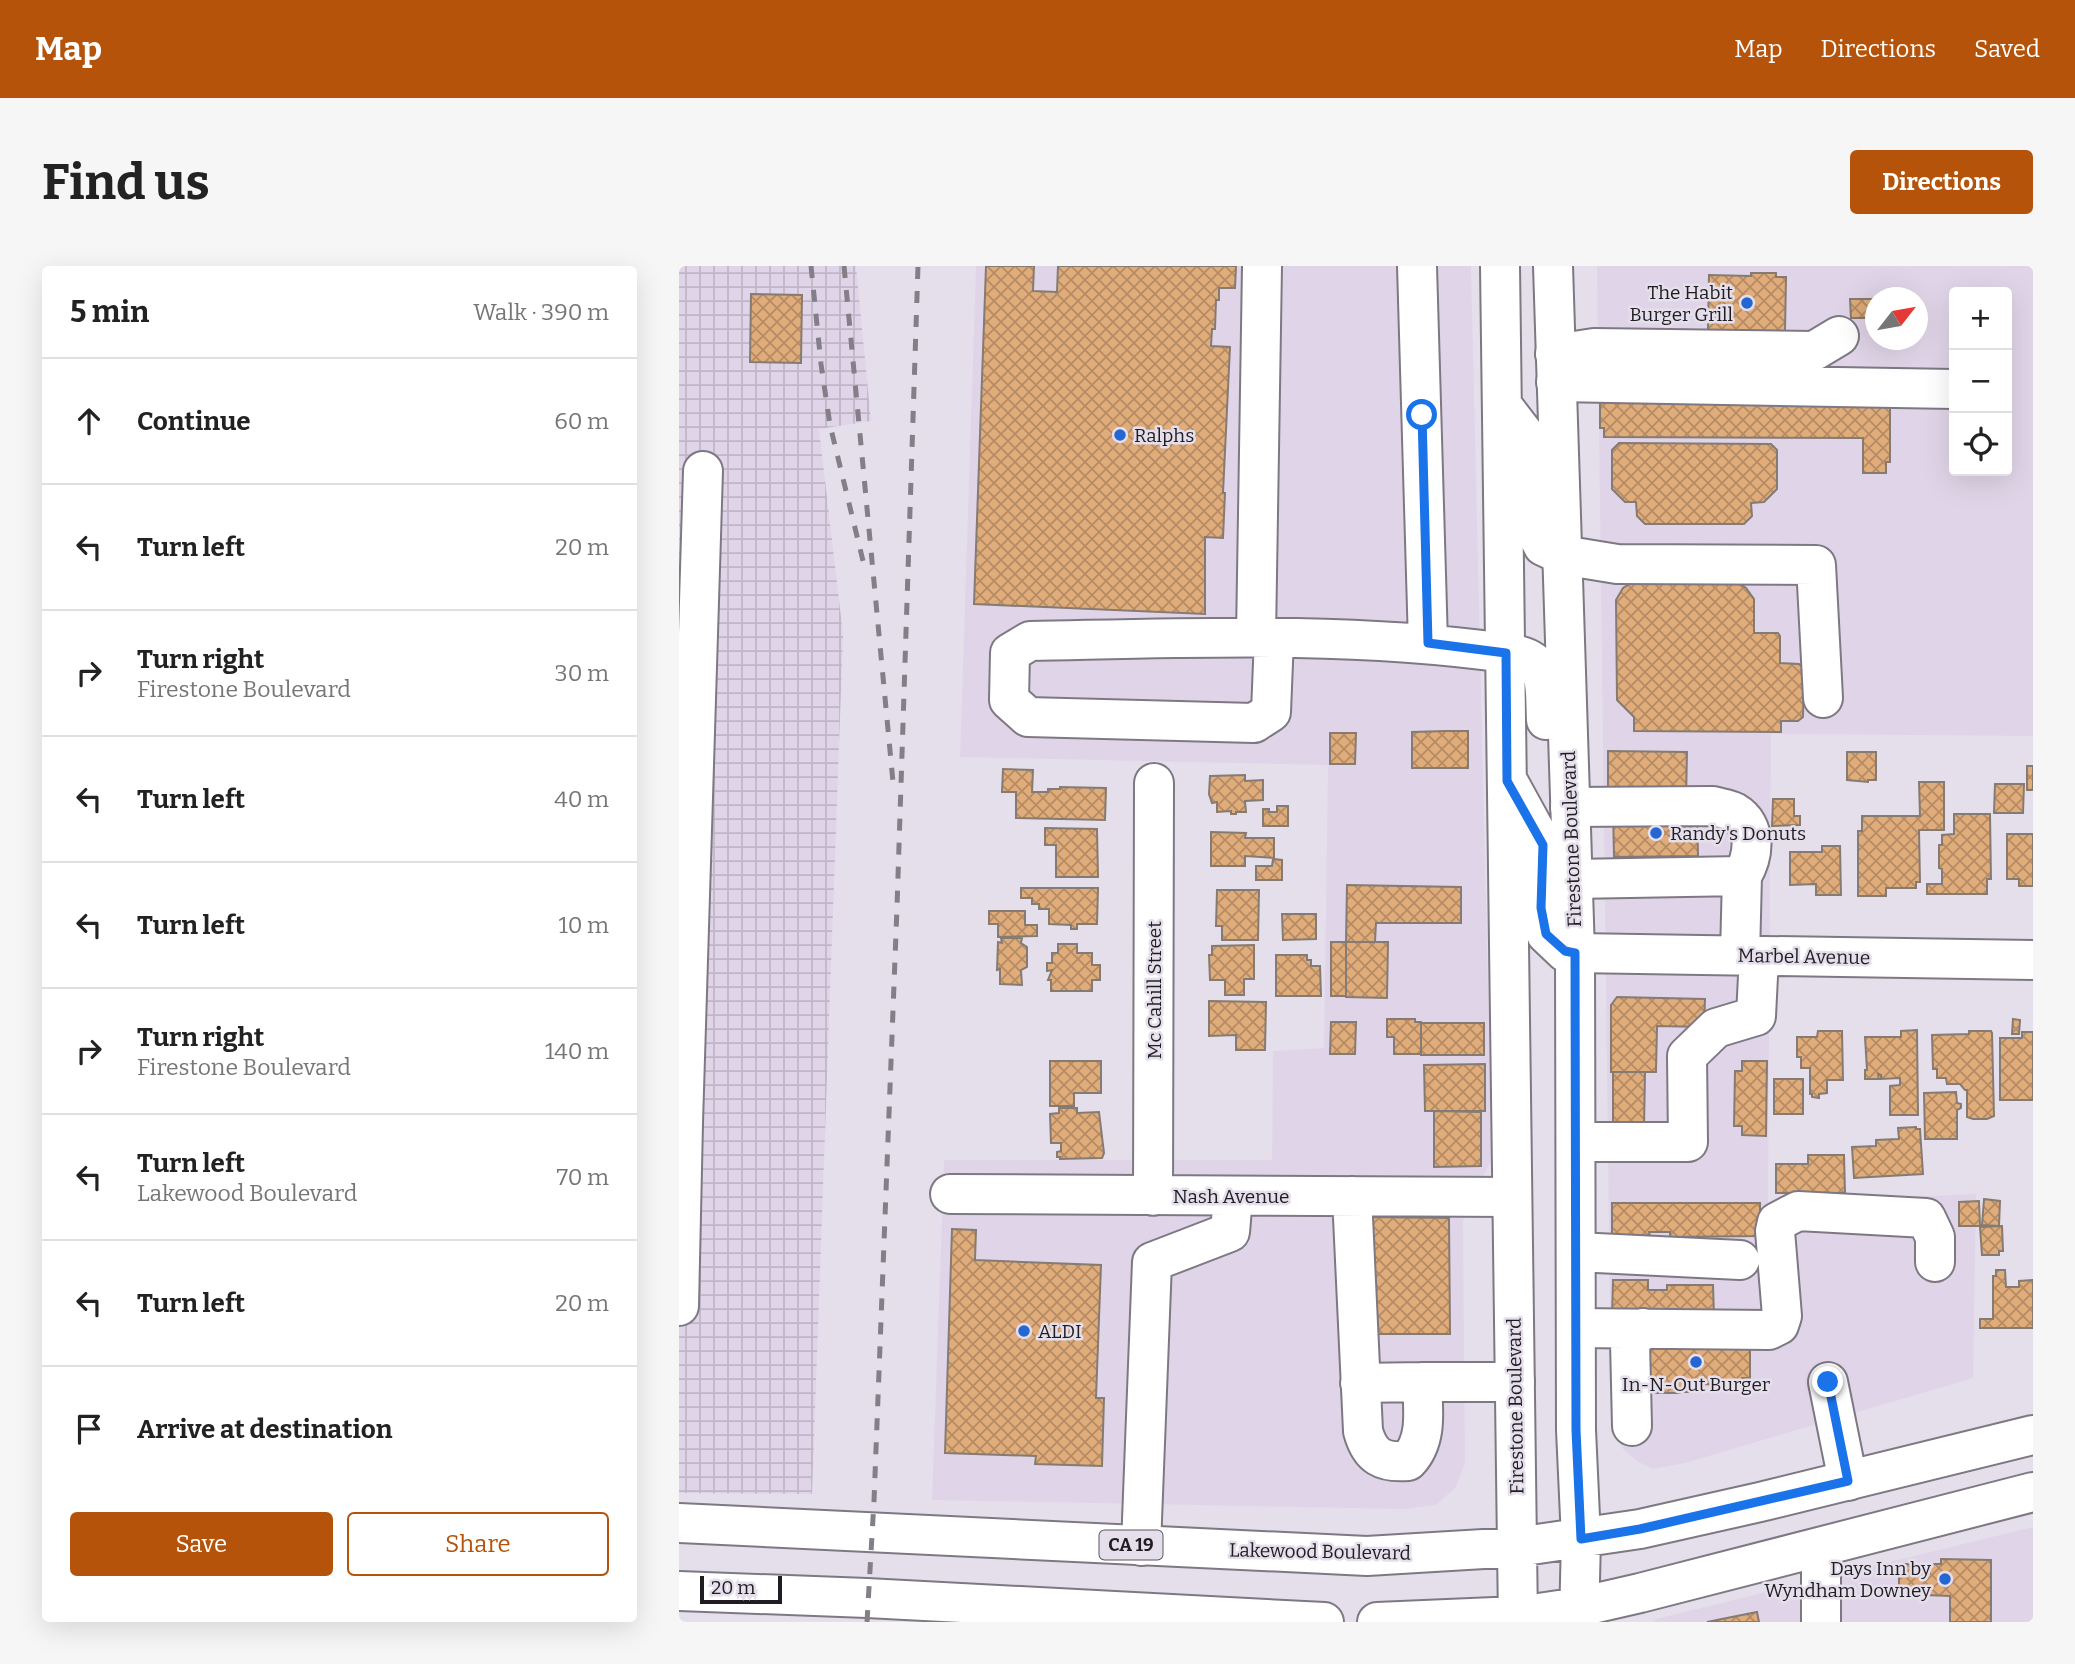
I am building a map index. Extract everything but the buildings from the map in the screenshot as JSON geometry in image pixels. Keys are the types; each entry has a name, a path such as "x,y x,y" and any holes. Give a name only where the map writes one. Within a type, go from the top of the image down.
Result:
{"main road":[{"path":"1262,266 1265,637 1271,712 1254,723 1028,717 1009,700 1010,653 1030,641 1265,637 1428,643 1522,654 1533,660 1543,677 1547,733 1570,793 1713,806 1735,813 1752,836 1749,865 1742,876 1756,1016 1716,1028 1687,1056 1688,1142 1576,1142"},
{"path":"1417,266 1428,643"},
{"name":"Firestone Boulevard","path":"1500,266 1518,1619"},
{"path":"1522,266 1523,314 1531,339 1555,368 1949,389"},
{"name":"Firestone Boulevard","path":"1553,266 1575,953 1576,1430 1581,1539 1579,1614"},
{"path":"1555,368 1594,348 1814,351 1839,336"},
{"path":"1502,405 1529,440 1534,528 1543,546 1562,555 1617,564 1816,565 1822,698"},
{"path":"679,1306 681,1123 702,471"},
{"path":"1507,781 1543,845 1541,908 1546,934 1565,951 1575,953"},
{"name":"Mc Cahill Street","path":"1153,1196 1154,783"},
{"path":"1573,879 1742,876"},
{"name":"Marbel Avenue","path":"1575,953 2033,960"},
{"name":"Nash Avenue","path":"950,1194 1512,1196"},
{"path":"1141,1546 1152,1262 1230,1231 1233,1196"},
{"path":"1352,1196 1363,1431 1366,1443 1382,1460 1408,1461 1419,1450 1423,1432 1422,1382"},
{"path":"1577,1328 1769,1330 1779,1325 1782,1316 1775,1231 1777,1222 1798,1212 1926,1218 1935,1237 1935,1262"},
{"path":"1576,1252 1740,1260"},
{"path":"1632,1426 1630,1342 1643,1328"},
{"path":"1360,1383 1515,1382"},
{"path":"1828,1382 1848,1481"},
{"name":"Lakewood Boulevard","path":"679,1523 1367,1556 1517,1547 1640,1529 2033,1436"},
{"path":"1377,1622 1518,1619 1579,1614 2033,1492"},
{"path":"1821,1547 1821,1622"},
{"path":"679,1591 968,1613 1324,1622"}],"shaded area":[{"path":"679,266 856,266 871,421 819,429 843,634 812,1494 679,1493"},
{"path":"976,266 1471,266 1492,1158 1463,1221 1465,1464 1455,1488 1436,1505 1404,1509 932,1500 944,1160 1272,1160 1273,1051 1324,1048 1328,765 960,757"},
{"path":"1597,266 2033,266 2033,736 1771,734 1768,1203 1976,1194 1973,1378 1685,1463 1653,1469 1637,1461 1622,1448 1610,1316"},
{"path":"2033,1527 2033,1622 1654,1622 1656,1619"}],"railway":[{"path":"811,266 830,425 864,565"},
{"path":"844,266 893,782"},
{"path":"867,1622 897,907 918,266"}],"place":[{"name":"The Habit Burger Grill","path":"1747,303"},
{"name":"Ralphs","path":"1120,435"},
{"name":"Randy's Donuts","path":"1656,833"},
{"name":"ALDI","path":"1024,1331"},
{"name":"In-N-Out Burger","path":"1696,1362"},
{"name":"Days Inn by Wyndham Downey","path":"1945,1579"}],"route":[{"path":"1422,415 1428,643 1506,653 1507,781 1543,845 1541,908 1546,934 1565,951 1575,953 1576,1430 1581,1539 1640,1529 1848,1481 1828,1382"}]}
